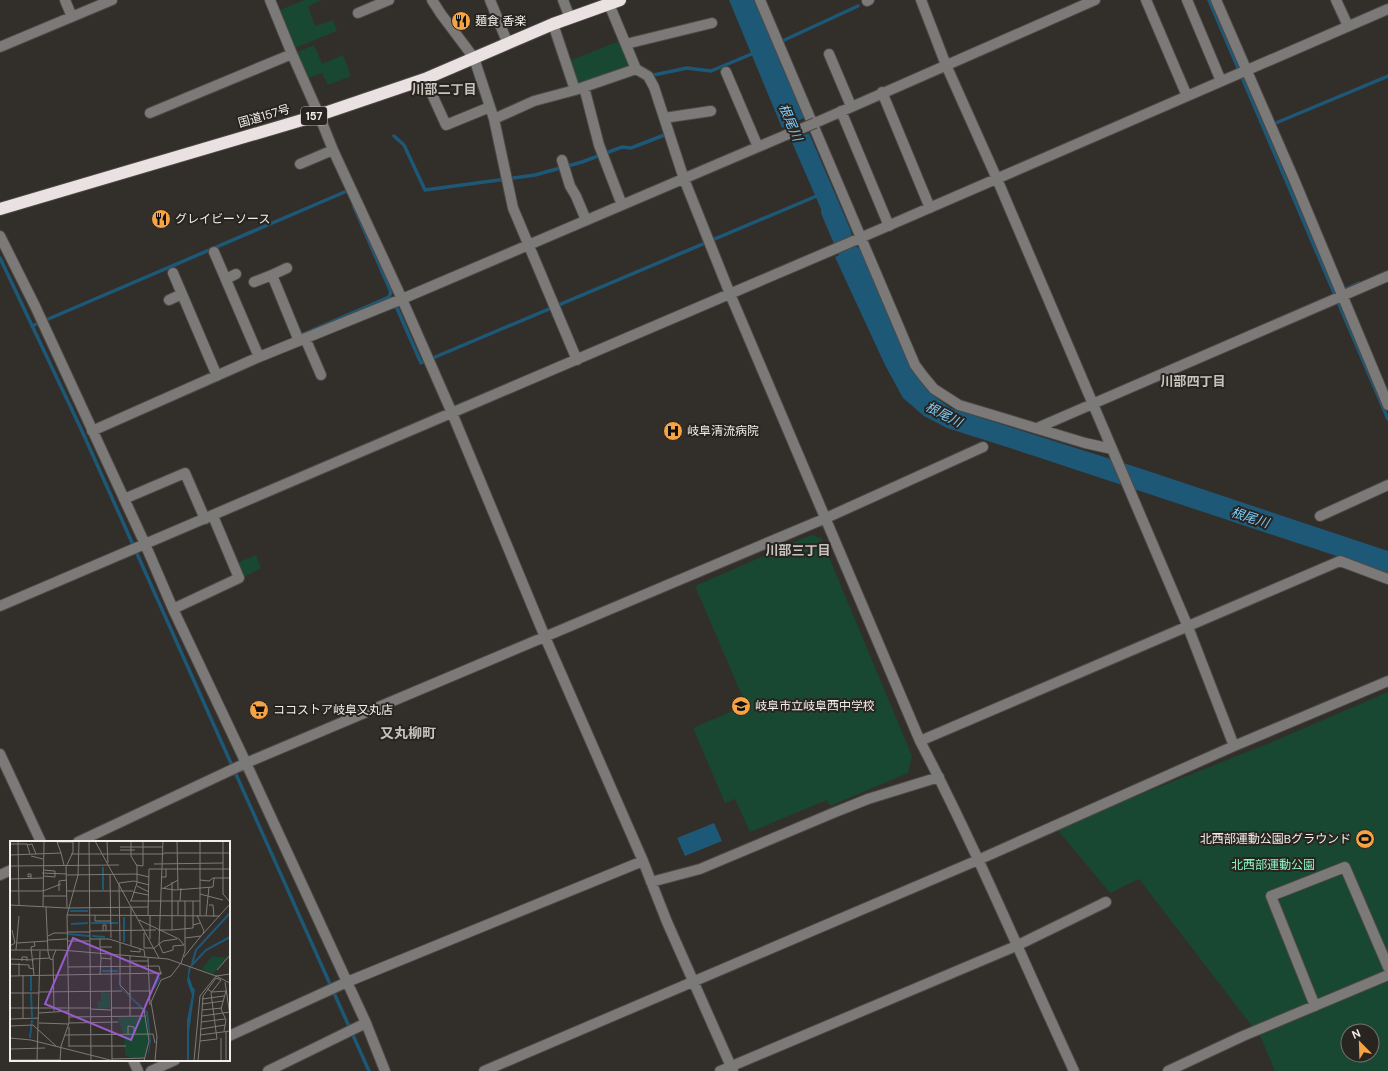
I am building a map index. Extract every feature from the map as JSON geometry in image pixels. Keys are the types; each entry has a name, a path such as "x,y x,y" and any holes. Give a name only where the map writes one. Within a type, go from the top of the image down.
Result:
{"highway":[{"name":"国道157号","path":"0,209 319,115 425,79 554,24 614,2"}],"street":[{"path":"65,0 72,17"},
{"path":"0,47 112,0"},
{"path":"270,0 333,150 402,299 452,413 545,637 643,861 667,922 732,1069"},
{"path":"358,13 389,0"},
{"path":"432,0 474,58 494,119 513,208 577,360"},
{"path":"490,0 508,44"},
{"path":"563,0 570,18"},
{"path":"760,0 859,239 915,364 924,377 934,389 959,405 1113,452"},
{"path":"920,0 946,65 997,179 1188,627 1234,746"},
{"path":"92,431 259,357 402,299 528,244 684,179 1095,0"},
{"path":"1146,0 1187,96"},
{"path":"1187,0 1221,81"},
{"path":"1216,0 1293,177 1388,405"},
{"path":"1336,0 1348,26"},
{"path":"614,2 626,44 636,69 648,76 654,87 684,179 730,294 920,740 978,860 1074,1071"},
{"path":"0,606 859,239 1388,9"},
{"path":"626,44 712,23"},
{"path":"554,24 580,89 622,205"},
{"path":"150,113 292,54"},
{"path":"829,54 851,106"},
{"path":"494,119 534,101 580,89 636,69"},
{"path":"726,72 758,147"},
{"path":"425,79 446,125 490,107"},
{"path":"882,92 930,208"},
{"path":"841,110 889,226"},
{"path":"664,118 711,111"},
{"path":"300,164 333,150"},
{"path":"562,160 570,186 586,220"},
{"path":"0,236 35,306 173,608 366,1023 384,1071"},
{"path":"214,252 259,357"},
{"path":"254,282 288,268"},
{"path":"173,273 217,376"},
{"path":"226,279 236,274"},
{"path":"272,275 302,339 321,375"},
{"path":"1038,428 1388,276"},
{"path":"168,300 182,294"},
{"path":"80,841 246,763 826,518 983,447"},
{"path":"124,499 185,473 239,578 173,608"},
{"path":"1320,516 1388,485"},
{"path":"920,740 1340,561 1388,579"},
{"path":"484,1071 978,860 1234,746 1388,681"},
{"path":"0,754 41,841"},
{"path":"651,882 700,869 868,799 939,777"},
{"path":"230,1036 347,982 643,861"},
{"path":"1315,1006 1271,896 1345,867 1388,967"},
{"path":"0,875 10,870"},
{"path":"720,1071 732,1069 1016,946 1106,902"},
{"path":"1168,1071 1243,1036 1388,975"},
{"path":"268,1071 366,1023"},
{"path":"133,1061 138,1071"},
{"path":"151,1071 173,1061"}],"green space":[{"path":"304,0 322,0 308,6 315,26 333,20 337,31 295,48 280,10"},
{"path":"619,41 629,67 577,86 569,61"},
{"path":"314,45 322,64 343,55 351,76 328,85 322,73 309,78 297,52"},
{"path":"811,535 821,538 912,756 908,773 830,806 827,800 750,832 735,799 725,803 693,728 746,705 695,586"},
{"path":"256,555 261,568 244,577 239,562"},
{"name":"北西部運動公園","path":"1388,692 1388,1071 1275,1071 1261,1038 1139,879 1110,893 1056,828 1272,742"}],"water":[{"path":"729,0 756,0 804,118 782,128"},
{"path":"809,133 851,231 834,239 791,140"},
{"path":"861,246 909,364 929,392 950,408 1139,468 1388,551 1388,573 947,428 924,416 903,398 885,365 835,257"},
{"path":"714,823 722,841 685,856 677,838"}],"waterway":[{"path":"1209,0 1388,419"},
{"path":"780,42 858,6"},
{"path":"649,76 687,68 711,71 754,53"},
{"path":"1271,125 1388,76"},
{"path":"394,136 404,145 425,190 535,175 582,162 622,147 631,148 667,134"},
{"path":"32,326 347,191"},
{"path":"394,307 396,306 421,363 819,195"},
{"path":"301,335 389,297 391,292 354,207"},
{"name":"根尾川","path":"831,211 858,275"},
{"path":"0,258 82,431 369,1071"},
{"path":"1341,291 1359,283"}],"place":[{"name":"麺食 香楽","path":"461,21"},
{"name":"グレイビーソース","path":"161,219"},
{"name":"岐阜清流病院","path":"673,431"},
{"name":"岐阜市立岐阜西中学校","path":"741,706"},
{"name":"ココストア岐阜又丸店","path":"259,710"},
{"name":"北西部運動公園Bグラウンド","path":"1365,839"}],"district":[{"name":"川部二丁目","path":"444,89"},
{"name":"川部四丁目","path":"1193,381"},
{"name":"川部三丁目","path":"798,550"},
{"name":"又丸柳町","path":"408,733"}]}
